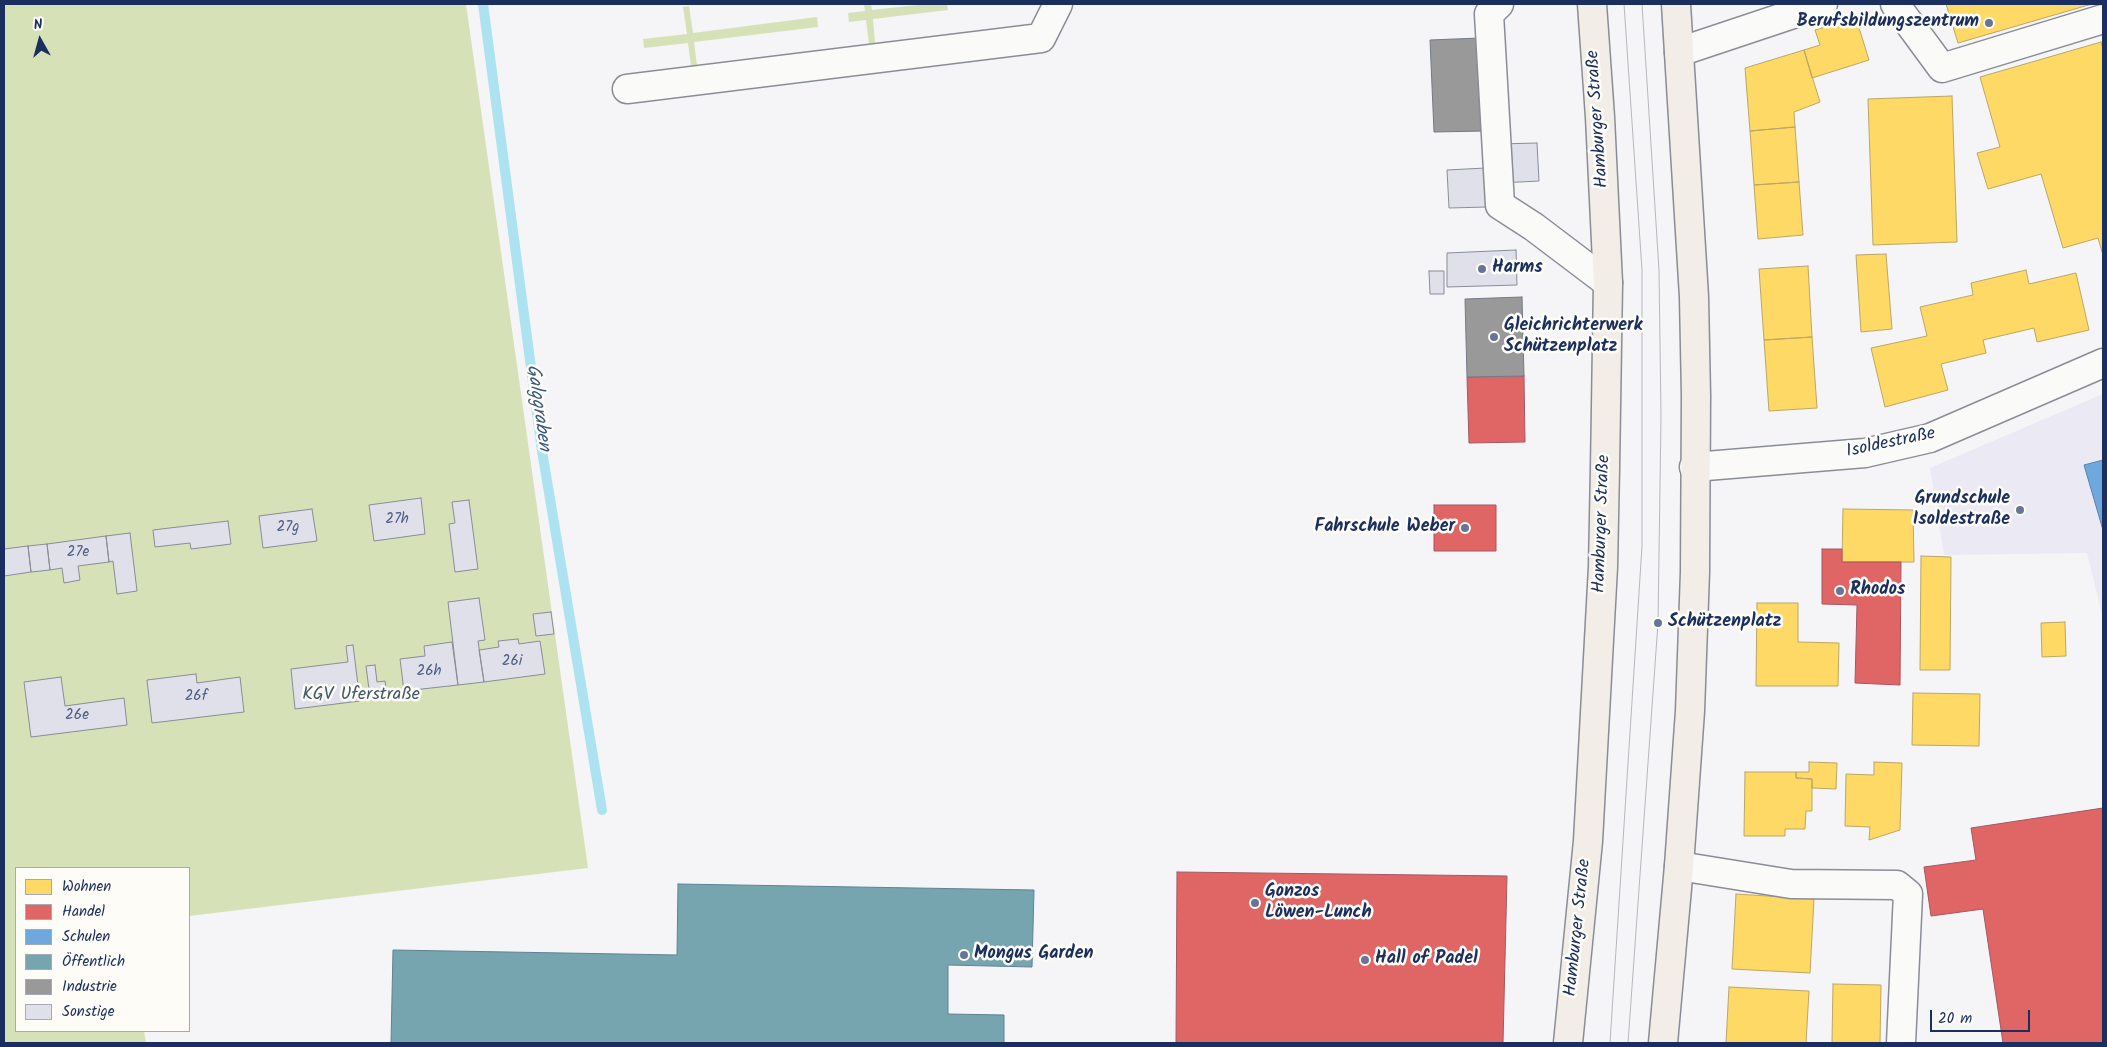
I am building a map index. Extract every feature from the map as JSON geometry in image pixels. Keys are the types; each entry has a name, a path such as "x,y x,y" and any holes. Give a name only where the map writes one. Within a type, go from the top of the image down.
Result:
{"main road":[{"name":"Hamburger Straße","path":"1568,1043 1589,831 1603,567 1608,283 1600,117 1592,4"},
{"path":"1663,1043 1679,866 1690,710 1695,577 1694,467 1696,396 1694,296 1676,4"}],"street":[{"path":"627,89 1041,38 1058,4"},
{"path":"1500,4 1489,14 1500,205 1534,227 1608,283"},
{"path":"1679,52 1823,4"},
{"path":"1895,4 1942,68 2103,20"},
{"name":"Isoldestraße","path":"1694,467 1865,453 1930,438 2103,363"},
{"path":"1679,866 1791,884 1897,885 1908,894 1901,1043"}],"shaded area":[{"name":"Grundschule Isoldestraße","path":"2103,394 2103,618 2087,553 1944,555 1930,468"}],"green space":[{"name":"KGV Uferstraße","path":"4,4 466,4 588,868 190,916 190,867 15,867 15,1032 144,1032 146,1043 4,1043"},
{"path":"864,4 871,4 872,10 926,4 947,4 948,10 873,19 875,43 869,44 866,20 849,22 848,13 865,11"},
{"path":"689,6 693,33 817,17 818,27 694,42 697,65 691,66 688,43 644,48 643,39 687,34 683,7"}],"building: Wohnen":[{"name":"Berufsbildungszentrum","path":"1946,4 2092,4 1958,43"},
{"path":"1856,18 1869,60 1812,78 1804,50 1820,45 1815,30"},
{"path":"2101,42 2103,49 2103,255 2098,238 2063,248 2041,174 1988,189 1977,153 2000,147 1980,77"},
{"path":"1804,50 1820,102 1794,112 1795,127 1750,131 1745,68"},
{"path":"1952,96 1957,242 1873,245 1868,99"},
{"path":"1795,127 1799,182 1754,185 1750,131"},
{"path":"1799,182 1803,235 1758,239 1754,185"},
{"path":"1886,254 1892,329 1861,332 1856,255"},
{"path":"1808,266 1812,337 1764,340 1759,269"},
{"path":"2026,270 2029,284 2076,273 2089,330 2037,342 2034,328 1983,340 1986,353 1941,364 1948,390 1885,407 1871,348 1927,336 1920,307 1973,295 1971,283"},
{"path":"1812,337 1817,408 1769,411 1764,340"},
{"path":"1843,509 1913,510 1914,562 1842,562"},
{"path":"1921,556 1951,557 1950,670 1920,670"},
{"path":"1757,603 1798,603 1798,642 1839,643 1838,686 1756,686"},
{"path":"2065,622 2066,656 2042,657 2041,623"},
{"path":"1913,693 1980,694 1979,746 1912,745"},
{"path":"1809,762 1837,763 1836,789 1812,788 1812,779 1796,778 1796,772 1809,772"},
{"path":"1874,762 1902,763 1900,830 1869,840 1870,827 1845,826 1846,774 1874,775"},
{"path":"1745,772 1796,772 1796,778 1812,779 1812,811 1806,811 1805,829 1785,829 1785,836 1744,836"},
{"path":"1736,894 1814,899 1810,973 1732,969"},
{"path":"1833,984 1881,985 1880,1043 1832,1043"},
{"path":"1729,987 1809,991 1806,1043 1726,1043"}],"building: Handel":[{"path":"1524,376 1525,442 1469,443 1467,377"},
{"name":"Fahrschule Weber","path":"1434,505 1496,505 1496,551 1434,551"},
{"path":"1822,549 1842,549 1842,562 1901,562 1900,685 1855,683 1857,605 1822,604"},
{"path":"2103,808 2103,1043 2003,1043 1983,909 1931,916 1924,867 1976,860 1971,828"},
{"path":"1177,872 1507,876 1503,1043 1176,1043"}],"building: Schulen":[{"path":"2103,460 2103,530 2084,465"}],"building: Öffentlich":[{"path":"678,884 1034,890 1032,967 948,965 948,1014 1004,1015 1004,1043 391,1043 393,950 677,955"}],"building: Industrie":[{"path":"1480,38 1484,131 1434,132 1430,40"},
{"name":"Gleichrichterwerk Schützenplatz","path":"1522,297 1524,376 1467,377 1465,299"}],"building: Sonstige":[{"path":"1537,143 1539,181 1500,183 1499,144"},
{"path":"1486,168 1487,207 1449,208 1447,170"},
{"name":"Harms","path":"1516,250 1517,285 1447,287 1447,253"},
{"path":"1429,271 1444,271 1444,294 1430,294"},
{"path":"421,498 425,534 374,541 369,505"},
{"path":"469,500 478,569 455,572 449,524 455,523 452,502"},
{"path":"312,509 317,541 263,548 259,516"},
{"path":"228,521 231,544 191,549 190,543 155,547 153,530"},
{"path":"130,533 137,591 117,594 113,561 109,562 106,536"},
{"path":"106,536 109,562 78,566 80,580 64,583 62,568 50,570 47,544"},
{"path":"47,544 50,570 31,572 28,546"},
{"path":"28,546 31,572 4,576 4,549"},
{"path":"479,598 485,640 478,641 484,682 458,685 448,602"},
{"path":"551,612 554,634 536,636 533,614"},
{"path":"518,639 519,644 540,641 545,674 484,682 479,650 499,647 498,641"},
{"path":"452,642 458,685 404,691 400,659 425,656 424,646"},
{"path":"353,645 360,701 295,709 291,669 348,662 346,646"},
{"path":"375,665 377,682 385,681 387,695 370,697 366,666"},
{"path":"196,674 197,683 240,677 244,712 152,723 147,680"},
{"path":"61,677 65,706 124,698 127,725 31,737 24,682"}],"waterway":[{"name":"Galggraben","path":"483,4 542,451 602,810"}],"tram line":[{"path":"1610,1043 1642,546 1642,270 1624,4"},
{"path":"1628,1043 1658,623 1661,416 1659,270 1642,4"}],"place":[{"name":"Berufsbildungszentrum","path":"1989,23"},
{"name":"Harms","path":"1482,269"},
{"name":"Gleichrichterwerk Schützenplatz","path":"1494,337"},
{"name":"Grundschule Isoldestraße","path":"2020,510"},
{"name":"Fahrschule Weber","path":"1465,528"},
{"name":"Rhodos","path":"1840,591"},
{"name":"Schützenplatz","path":"1658,623"},
{"name":"Gonzos Löwen-Lunch","path":"1255,903"},
{"name":"Mongus Garden","path":"964,955"},
{"name":"Hall of Padel","path":"1365,960"}]}
